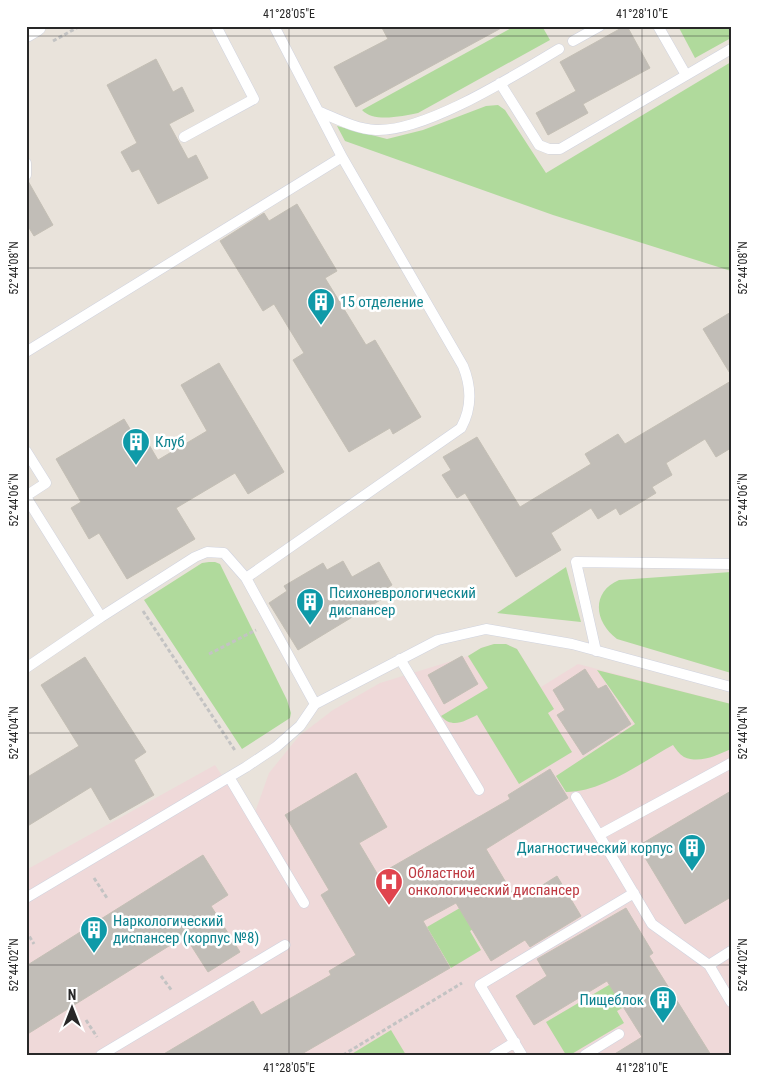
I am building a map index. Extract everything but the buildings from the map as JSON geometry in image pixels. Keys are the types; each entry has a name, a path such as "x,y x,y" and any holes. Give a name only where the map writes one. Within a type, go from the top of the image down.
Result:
{"street":[{"path":"26,32 36,26"}],"lane":[{"path":"184,137 254,99 216,26"},
{"path":"246,578 461,428 466,419 470,389 463,366 342,156 274,26"},
{"path":"573,41 600,26"},
{"path":"658,26 686,75"},
{"path":"318,111 352,125 374,130 394,129 447,110 500,83 559,49"},
{"path":"500,83 539,145 554,150 560,149 731,49"},
{"path":"26,352 342,156"},
{"path":"26,163 26,176"},
{"path":"26,451 46,483 26,497 101,617"},
{"path":"26,668 101,617 196,557 207,552 224,553 246,578 315,704"},
{"path":"596,651 576,562 731,564"},
{"path":"26,898 246,768 276,747 300,726 315,704 438,640 486,629 572,644 731,687"},
{"path":"400,659 479,790"},
{"path":"599,835 731,763"},
{"path":"229,778 304,903"},
{"path":"576,797 652,924 708,964 731,1002"},
{"path":"522,1055 477,980 634,893"},
{"path":"101,1055 285,945"},
{"path":"708,964 731,951"},
{"path":"585,1055 619,1034"},
{"path":"494,1055 515,1042"}],"path":[{"path":"133,597 246,768"},
{"path":"209,654 270,622"},
{"path":"84,863 107,898"},
{"path":"26,931 34,944"},
{"path":"343,1055 477,980"}],"shaded area":[{"path":"494,644 506,644 517,649 541,687 578,664 731,704 731,1055 26,1055 26,870 215,765 252,821 269,773 299,736 333,710 380,683 468,656 481,648"}],"green space":[{"path":"515,26 542,26 550,40 418,113 396,117 381,117 367,114 362,110"},
{"path":"678,26 731,26 731,38 695,58"},
{"path":"731,62 731,271 553,215 345,141 337,126 387,139 423,130 486,106 498,105 505,110 546,173"},
{"path":"202,563 220,564 287,700 291,713 290,718 242,749 144,600"},
{"path":"566,567 581,622 497,613"},
{"path":"731,572 731,673 617,639 609,632 600,616 600,599 610,585 619,580"},
{"path":"494,644 506,644 517,649 554,709 548,713 572,752 519,784 477,715 459,723 450,722 441,716 488,688 468,656 481,648"},
{"path":"597,670 731,704 731,749 708,758 696,760 684,757 673,745 608,782 580,791 566,792 556,776 635,724"},
{"path":"503,883 515,904 470,931 481,950 451,968 427,927"},
{"path":"631,972 645,995 617,1011 624,1023 570,1055 566,1055 546,1022"},
{"path":"391,1030 406,1055 350,1055"}],"place":[{"name":"15 отделение","path":"321,326"},
{"name":"Клуб","path":"136,466"},
{"name":"Психоневрологический диспансер","path":"310,626"},
{"name":"Диагностический корпус","path":"692,872"},
{"name":"Областной онкологический диспансер","path":"389,906"},
{"name":"Наркологический диспансер (корпус №8)","path":"94,954"},
{"name":"Пищеблок","path":"663,1024"}]}
